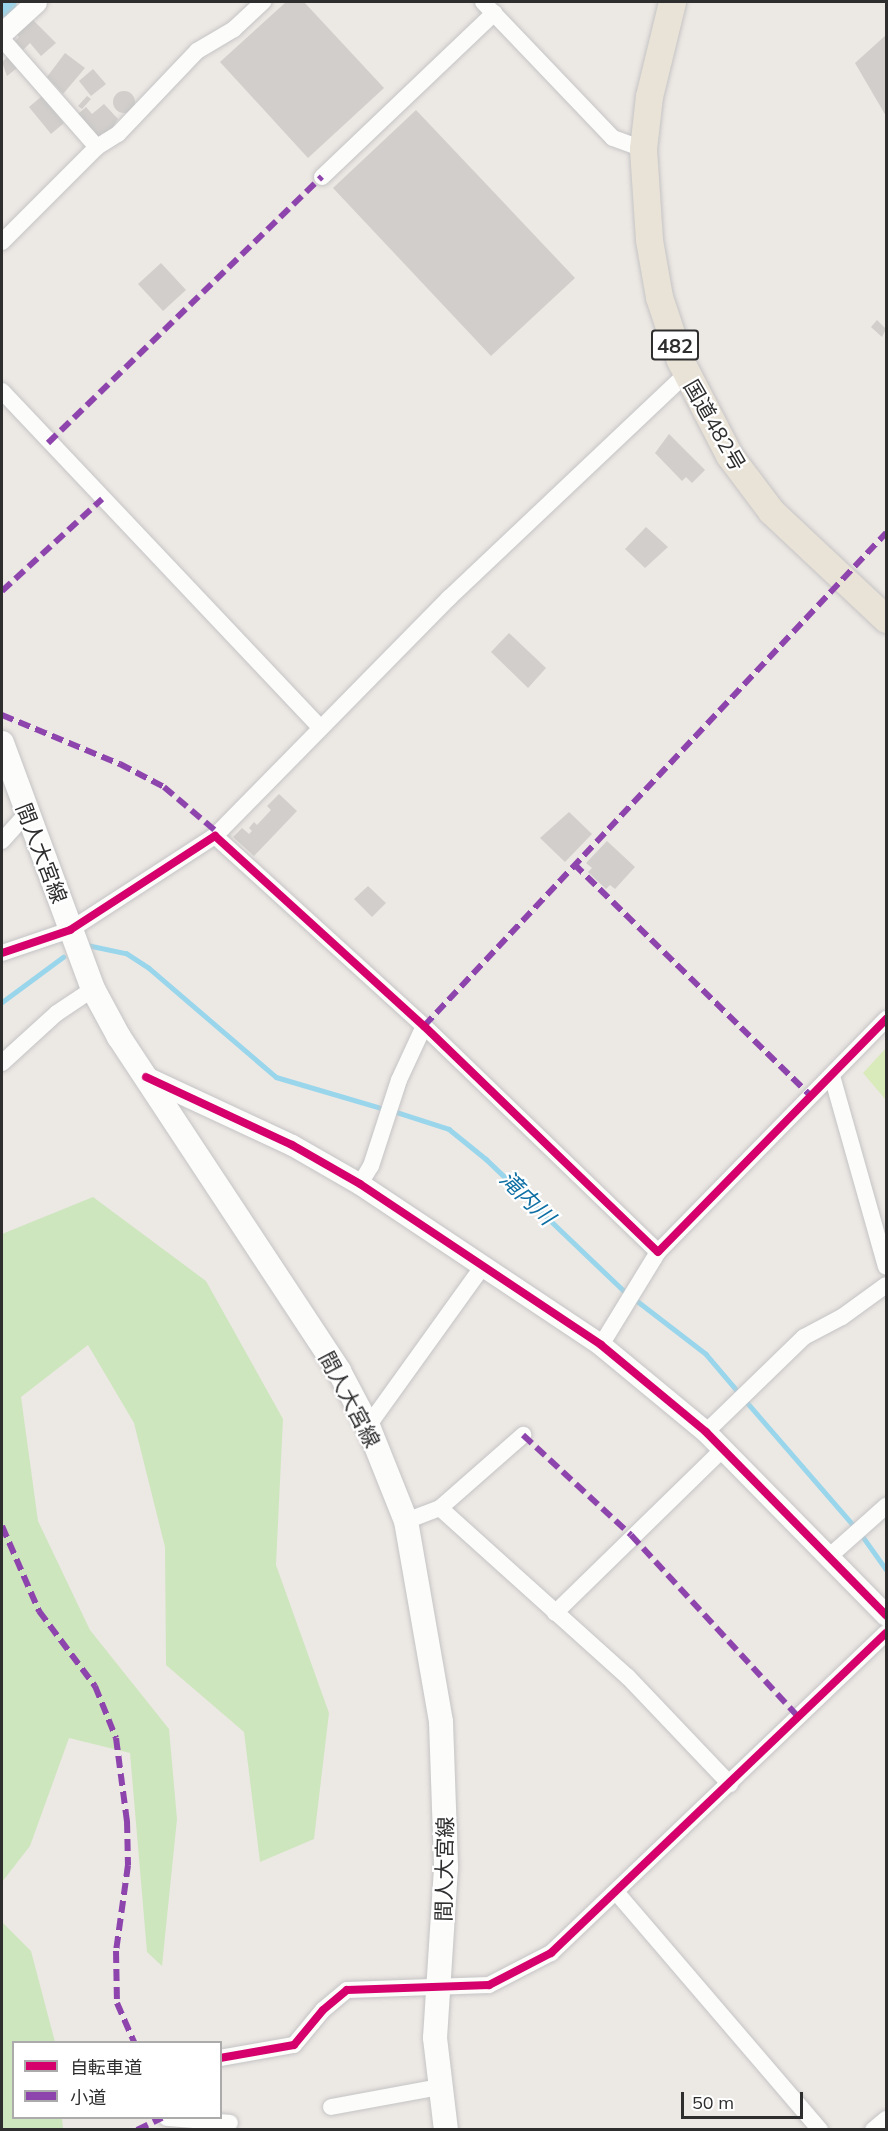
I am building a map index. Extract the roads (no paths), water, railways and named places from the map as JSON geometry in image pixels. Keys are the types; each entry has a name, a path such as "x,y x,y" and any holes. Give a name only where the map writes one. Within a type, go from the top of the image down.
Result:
{"highway":[{"name":"国道482号","path":"672,2 649,96 643,149 649,240 659,297 686,374 729,455 771,511 886,619"}],"main road":[{"name":"間人大宮線","path":"2,743 26,814 93,989 146,1077 339,1371 368,1426 406,1521 441,1722 446,1868 436,1989 440,2087 446,2130"}],"street":[{"path":"2,33 36,2"},
{"path":"2,242 97,147 118,134 197,51 234,29 263,2"},
{"path":"322,177 489,7 614,138 643,149"},
{"path":"2,39 97,147"},
{"path":"2,953 70,930 214,836 320,727 686,374"},
{"path":"2,391 320,727"},
{"path":"2,841 26,814"},
{"path":"214,836 424,1026 658,1252"},
{"path":"2,1063 57,1013 93,989"},
{"path":"601,1345 658,1252 886,1019"},
{"path":"360,1184 371,1166 399,1080 424,1026"},
{"path":"832,1076 886,1268"},
{"path":"146,1077 292,1145 360,1184 601,1345 706,1431 831,1556 886,1615"},
{"path":"368,1426 483,1266"},
{"path":"706,1431 804,1337 842,1317 886,1285"},
{"path":"406,1521 440,1508 523,1435"},
{"path":"555,1613 723,1449"},
{"path":"831,1556 886,1506"},
{"path":"440,1508 628,1677 730,1784"},
{"path":"222,2058 294,2045 323,2010 347,1990 436,1989 489,1985 551,1953 617,1893 886,1633"},
{"path":"617,1893 820,2130"},
{"path":"332,2107 440,2087"},
{"path":"180,2119 230,2123"},
{"path":"873,2130 886,2119"}],"waterway":[{"name":"滝内川","path":"87,945 126,953 149,968 276,1077 385,1109"},
{"name":"滝内川","path":"2,1002 63,957"},
{"name":"滝内川","path":"393,1111 449,1129 486,1159 623,1290 706,1354 740,1394"},
{"name":"滝内川","path":"745,1400 856,1528"},
{"name":"滝内川","path":"861,1534 886,1569"}]}
